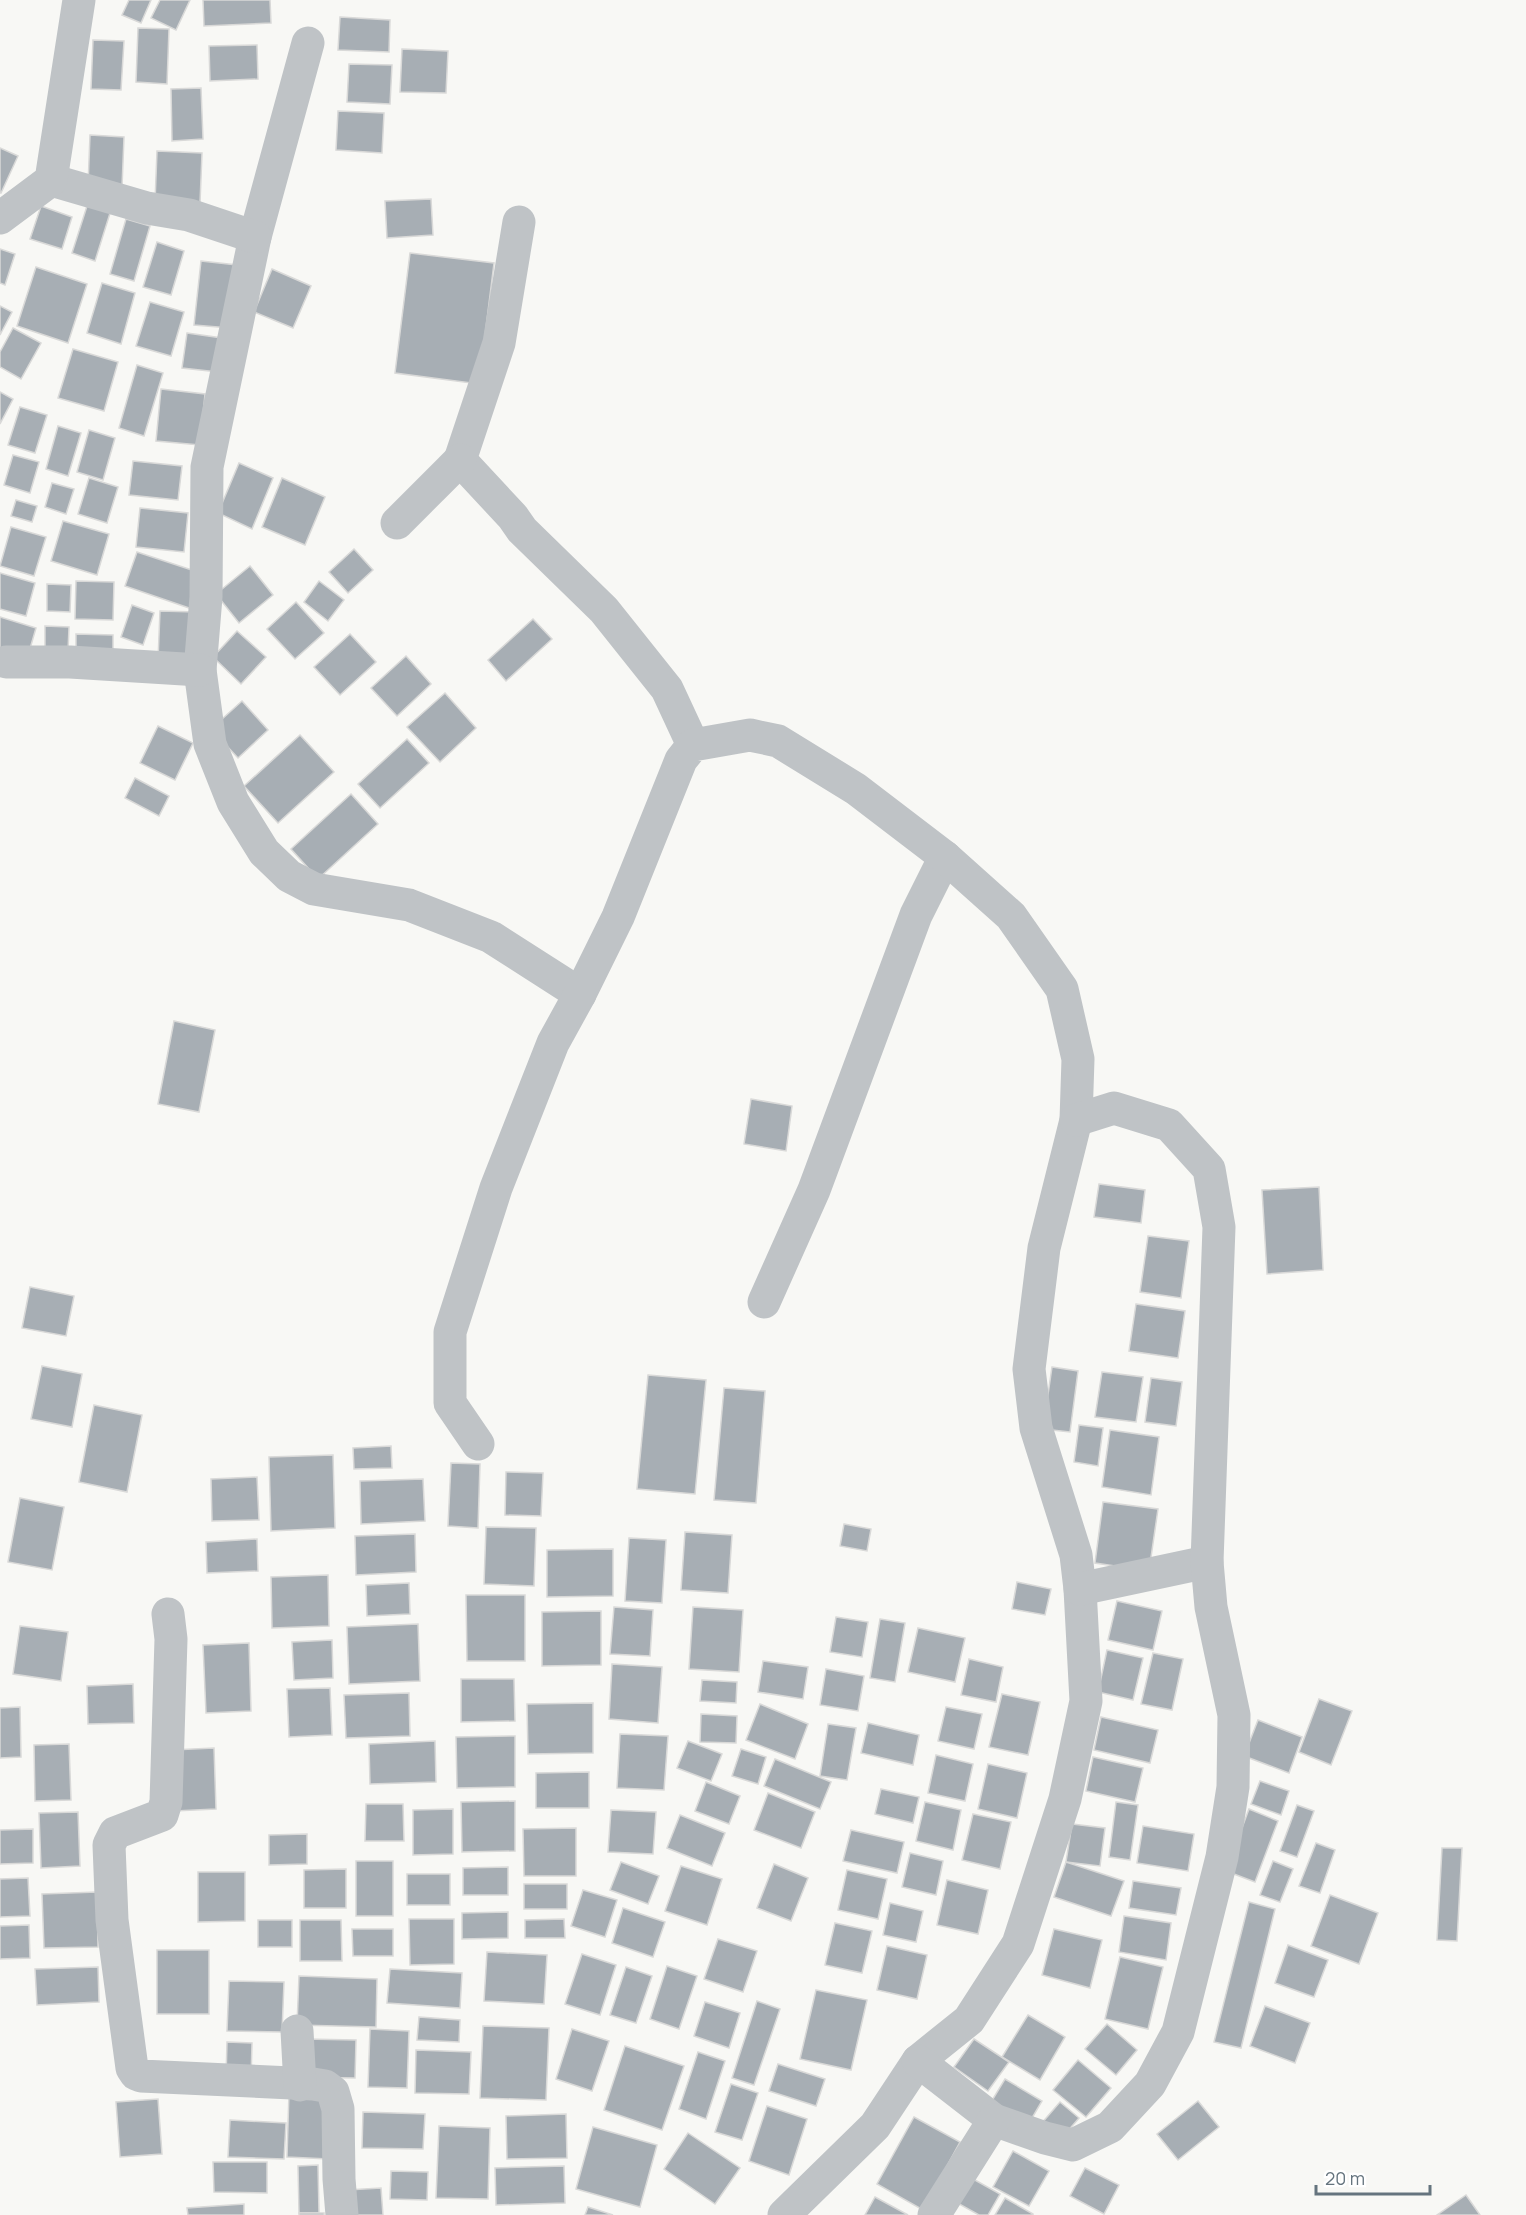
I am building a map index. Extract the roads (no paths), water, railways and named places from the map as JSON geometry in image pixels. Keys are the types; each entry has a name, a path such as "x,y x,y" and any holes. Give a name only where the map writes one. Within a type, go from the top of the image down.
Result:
{"street":[{"path":"0,218 51,180 79,0"},
{"path":"308,43 255,237 207,466 206,597 200,670 210,744 233,802 264,852 289,876 314,890 409,905 491,937 580,994"},
{"path":"51,180 147,208 189,215 255,237"},
{"path":"397,523 460,460 499,343 519,222"},
{"path":"460,460 513,517 522,530 604,610 667,689 693,745"},
{"path":"6,662 70,662 200,670"},
{"path":"478,1444 450,1403 450,1332 496,1188 553,1043 618,917 681,760 693,745 750,735 778,741 856,789 945,857 1011,916 1062,989 1078,1059 1076,1120 1044,1248 1029,1369 1036,1428 1076,1556 1086,1701 1065,1799 1018,1944 969,2020 918,2061 875,2126 784,2215"},
{"path":"764,1302 814,1190 916,915 945,857"},
{"path":"918,2061 994,2120 1045,2138 1073,2145 1110,2127 1150,2084 1178,2032 1222,1857 1233,1787 1234,1715 1211,1608 1207,1562 1219,1227 1209,1169 1169,1125 1114,1108 1076,1120"},
{"path":"1080,1589 1207,1562"},
{"path":"168,1614 171,1639 166,1802 162,1815 115,1833 109,1845 112,1920 132,2068 136,2074 141,2076 325,2086 333,2092 338,2109 342,2215"},
{"path":"297,2031 300,2085"},
{"path":"934,2215 994,2120"}]}
